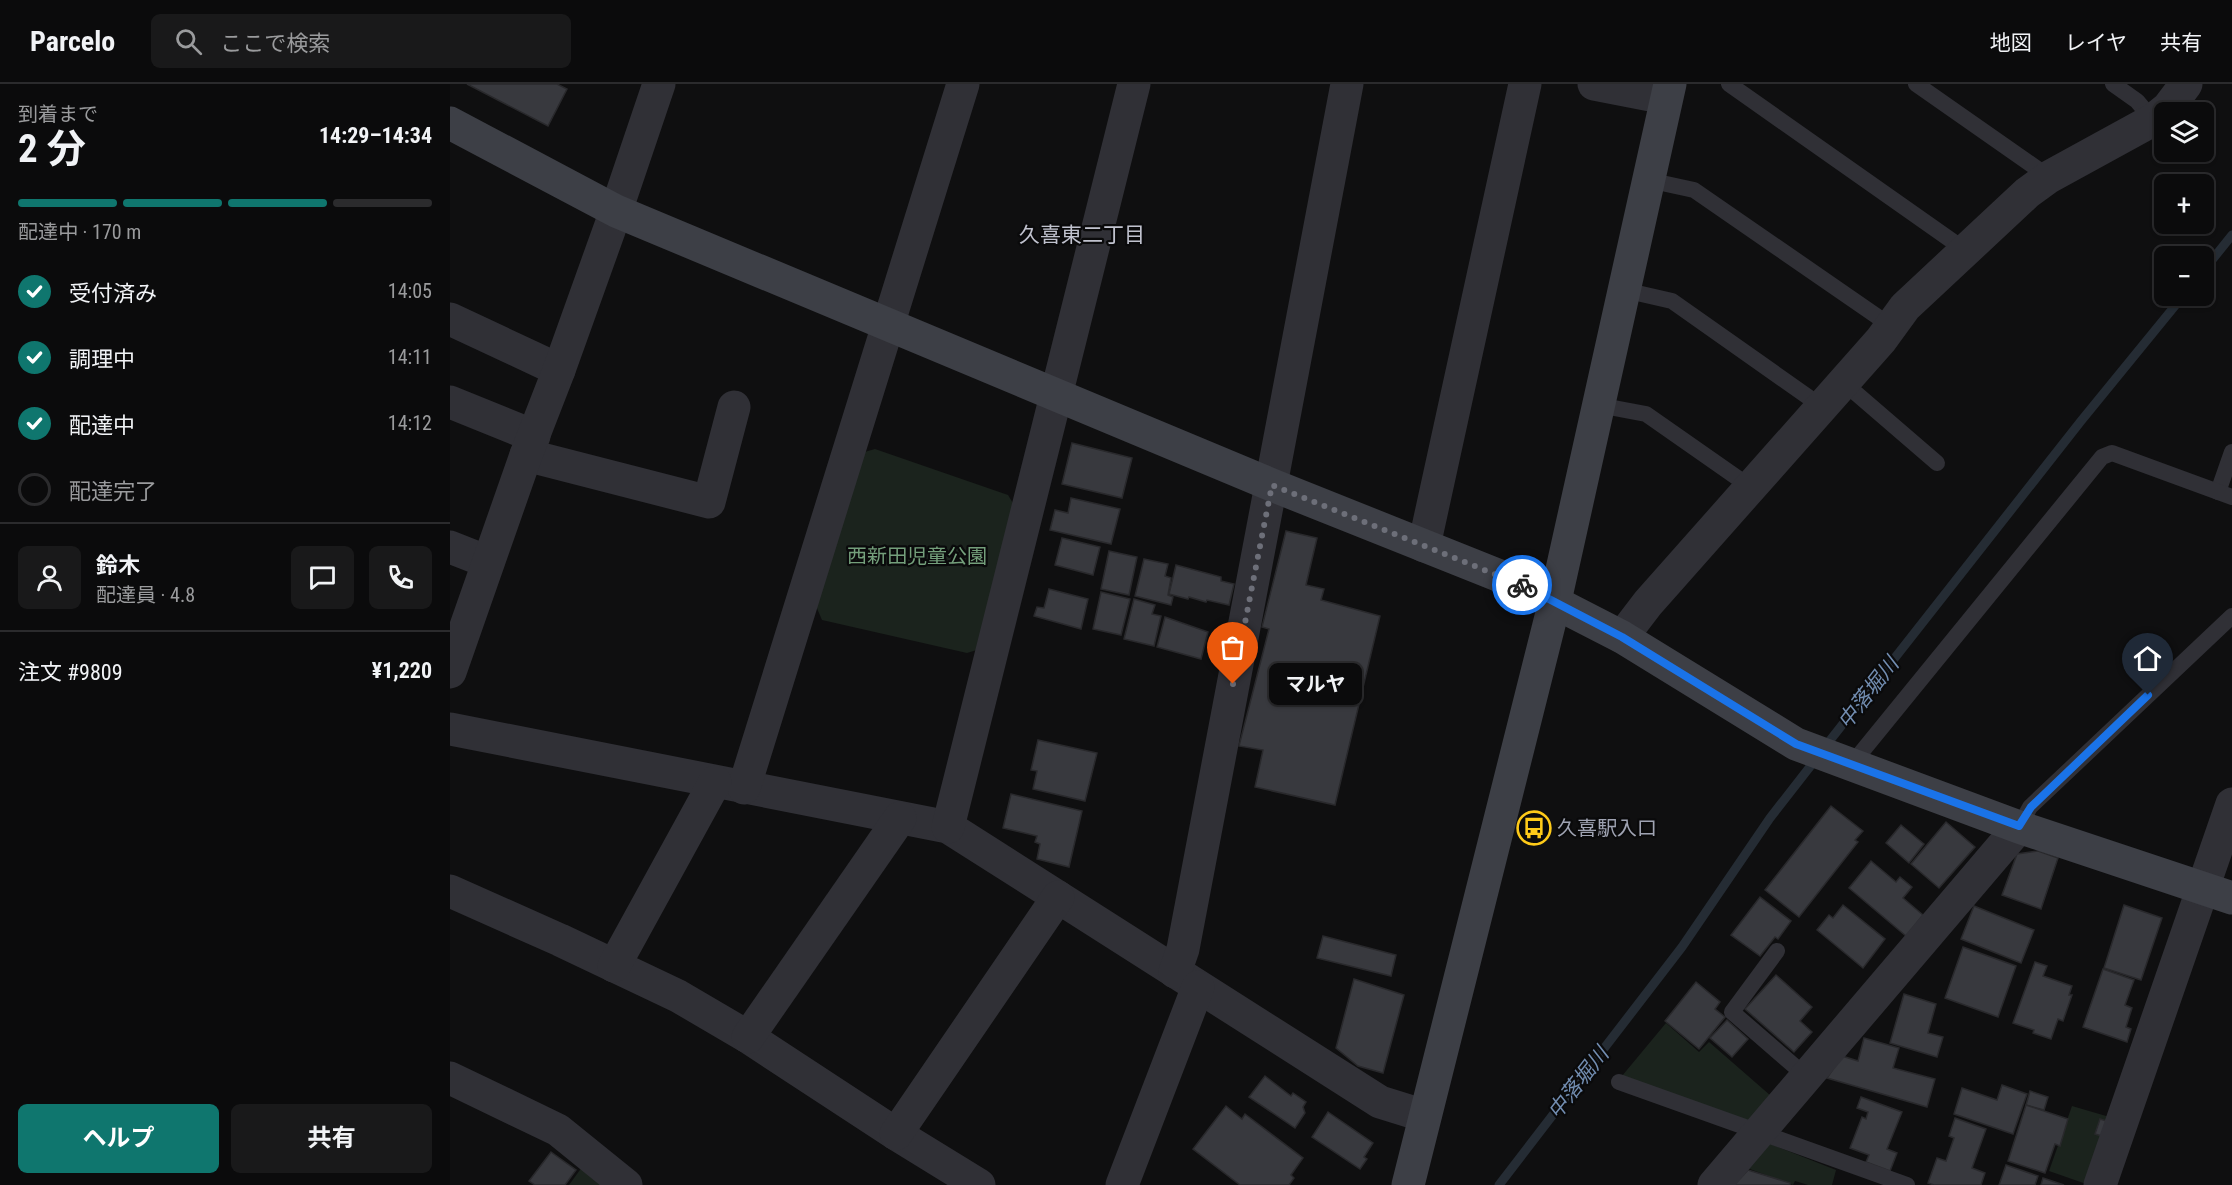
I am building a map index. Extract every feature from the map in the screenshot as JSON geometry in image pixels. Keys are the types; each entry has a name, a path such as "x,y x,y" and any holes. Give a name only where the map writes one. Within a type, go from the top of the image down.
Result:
{"street":[{"path":"450,672 616,211 659,84"},
{"path":"614,966 730,785 888,324 963,84"},
{"path":"948,827 1058,396 1134,84"},
{"path":"1122,1185 1186,979 1185,938 1347,84"},
{"path":"1424,546 1525,84"},
{"path":"1408,1185 1555,601 1668,91 1594,84"},
{"path":"1622,637 1648,603 1749,486 1881,340 1905,307 2027,193 2049,177 2153,120 2168,108 2186,84"},
{"path":"450,123 616,211 1272,485 1515,582 1622,637 1796,744 2019,826 2218,893"},
{"path":"450,319 559,370"},
{"path":"450,402 530,445 709,502 734,407"},
{"path":"450,547 488,562"},
{"path":"450,729 948,827 1380,1102 1425,1116"},
{"path":"2100,1185 2218,893 2232,804"},
{"path":"748,1037 900,818"},
{"path":"1714,1185 2019,826"},
{"path":"450,891 678,996 748,1037 896,1134 979,1185"},
{"path":"896,1134 1058,897"},
{"path":"450,1078 558,1130 626,1185"}],"lane":[{"path":"1729,84 1965,250"},
{"path":"1916,84 2049,177"},
{"path":"2113,84 2137,101 2153,120"},
{"path":"1648,180 1694,190 1891,326"},
{"path":"1624,290 1672,301 1832,394 1937,463"},
{"path":"1598,405 1646,414 1749,486"},
{"path":"1847,764 2102,457 2112,453 2225,495 2232,452"},
{"path":"2019,826 2031,807 2232,616"},
{"path":"1778,951 1732,1012 1807,1077"},
{"path":"1619,1082 1906,1185"}],"green space":[{"name":"西新田児童公園","path":"875,449 1008,495 1014,505 980,649 967,653 822,620 816,606 861,453"},
{"path":"1666,1023 1699,1052 1709,1042 1771,1096 1750,1121 1622,1076"},
{"path":"2072,1106 2113,1118 2089,1185 2049,1171"},
{"path":"1768,1143 1836,1170 1832,1185 1808,1185 1795,1181 1793,1185 1747,1168"},
{"path":"585,1163 614,1185 569,1185"}],"building":[{"path":"467,84 557,84 567,89 548,126"},
{"path":"1072,443 1132,458 1122,498 1062,484"},
{"path":"1071,498 1120,509 1111,544 1050,530 1055,510 1068,513"},
{"path":"1286,531 1317,538 1306,585 1324,589 1321,600 1380,616 1335,805 1255,787 1263,750 1239,746 1269,629 1262,627"},
{"path":"1062,538 1100,547 1093,575 1055,565"},
{"path":"1109,551 1137,557 1129,595 1101,589"},
{"path":"1144,559 1168,564 1165,576 1171,578 1168,595 1173,597 1171,605 1135,596"},
{"path":"1176,565 1221,577 1221,581 1234,584 1229,605 1169,594"},
{"path":"1049,589 1088,599 1081,629 1034,616 1037,607 1044,608"},
{"path":"1101,592 1130,599 1121,635 1093,629"},
{"path":"1134,599 1155,605 1152,614 1161,616 1154,646 1124,639"},
{"path":"1165,617 1208,632 1201,659 1157,647"},
{"path":"1038,740 1097,753 1085,801 1033,789 1037,771 1031,770"},
{"path":"1011,794 1082,811 1069,867 1037,859 1040,844 1035,842 1037,836 1003,828"},
{"path":"1831,806 1863,831 1855,840 1858,842 1799,917 1765,890"},
{"path":"1946,822 1975,847 1939,888 1911,864"},
{"path":"1901,825 1924,844 1909,863 1886,843"},
{"path":"2038,851 2058,858 2041,909 2002,895 2017,854"},
{"path":"1871,861 1896,882 1900,877 1912,887 1903,898 1923,915 1906,936 1849,888"},
{"path":"1760,897 1791,921 1778,939 1775,937 1760,956 1731,935"},
{"path":"1843,905 1885,939 1863,968 1817,930 1829,915 1833,918"},
{"path":"2124,905 2162,918 2141,980 2104,968"},
{"path":"1974,906 2034,930 2021,963 1961,939"},
{"path":"1323,936 1396,955 1391,976 1317,958"},
{"path":"1963,947 2016,966 1998,1017 1945,998"},
{"path":"2035,962 2047,966 2043,976 2072,986 2069,995 2072,995 2063,1021 2058,1019 2051,1039 2013,1023"},
{"path":"2103,969 2134,980 2125,1005 2132,1008 2126,1027 2131,1029 2127,1042 2083,1027"},
{"path":"1776,975 1812,1007 1800,1021 1812,1032 1794,1052 1745,1009"},
{"path":"1354,979 1404,995 1383,1073 1358,1066 1336,1048"},
{"path":"1696,982 1720,1002 1715,1009 1725,1017 1699,1049 1665,1021"},
{"path":"1904,994 1936,1004 1928,1033 1943,1037 1937,1057 1890,1043"},
{"path":"1727,1020 1748,1039 1732,1057 1710,1038"},
{"path":"1864,1038 1899,1048 1893,1068 1935,1079 1927,1107 1827,1078 1842,1056 1858,1061"},
{"path":"1265,1076 1291,1096 1293,1093 1306,1102 1303,1107 1305,1113 1295,1128 1249,1097"},
{"path":"2002,1085 2027,1094 2013,1134 1954,1114 1962,1088 1997,1100"},
{"path":"2030,1091 2048,1097 2044,1110 2026,1105"},
{"path":"1861,1097 1902,1112 1887,1149 1897,1153 1890,1171 1866,1162 1869,1155 1850,1148 1862,1117 1866,1119 1868,1112 1857,1108"},
{"path":"2026,1105 2068,1119 2060,1146 2055,1144 2045,1173 2008,1161"},
{"path":"1226,1106 1242,1119 1245,1114 1303,1158 1291,1175 1294,1178 1289,1185 1240,1185 1193,1149"},
{"path":"1328,1112 1373,1143 1360,1169 1312,1137"},
{"path":"1955,1118 1986,1129 1972,1168 1985,1173 1981,1185 1928,1183 1937,1158 1946,1161 1954,1138 1949,1136"},
{"path":"2100,1119 2110,1122 2105,1137 2095,1134"},
{"path":"551,1152 576,1170 565,1185 535,1185 529,1181"},
{"path":"2006,1165 2038,1176 2035,1185 1999,1185"},
{"path":"1748,1170 1790,1183 1790,1185 1734,1185"},
{"path":"2043,1178 2064,1185 2041,1185"}],"waterway":[{"name":"中落堀川","path":"2214,258 2232,235"},
{"name":"中落堀川","path":"1824,748 2081,421 2175,306"},
{"name":"中落堀川","path":"1499,1185 1682,947 1770,818 1816,759"}],"way so far":[{"path":"1233,684 1272,485 1522,585"}],"place":[{"name":"マルヤ","path":"1233,684"},
{"name":"久喜駅入口","path":"1534,828"}],"district":[{"name":"久喜東二丁目","path":"1082,235"}],"route":[{"path":"1522,585 1622,637 1796,744 2019,826 2031,807 2148,695"}]}
